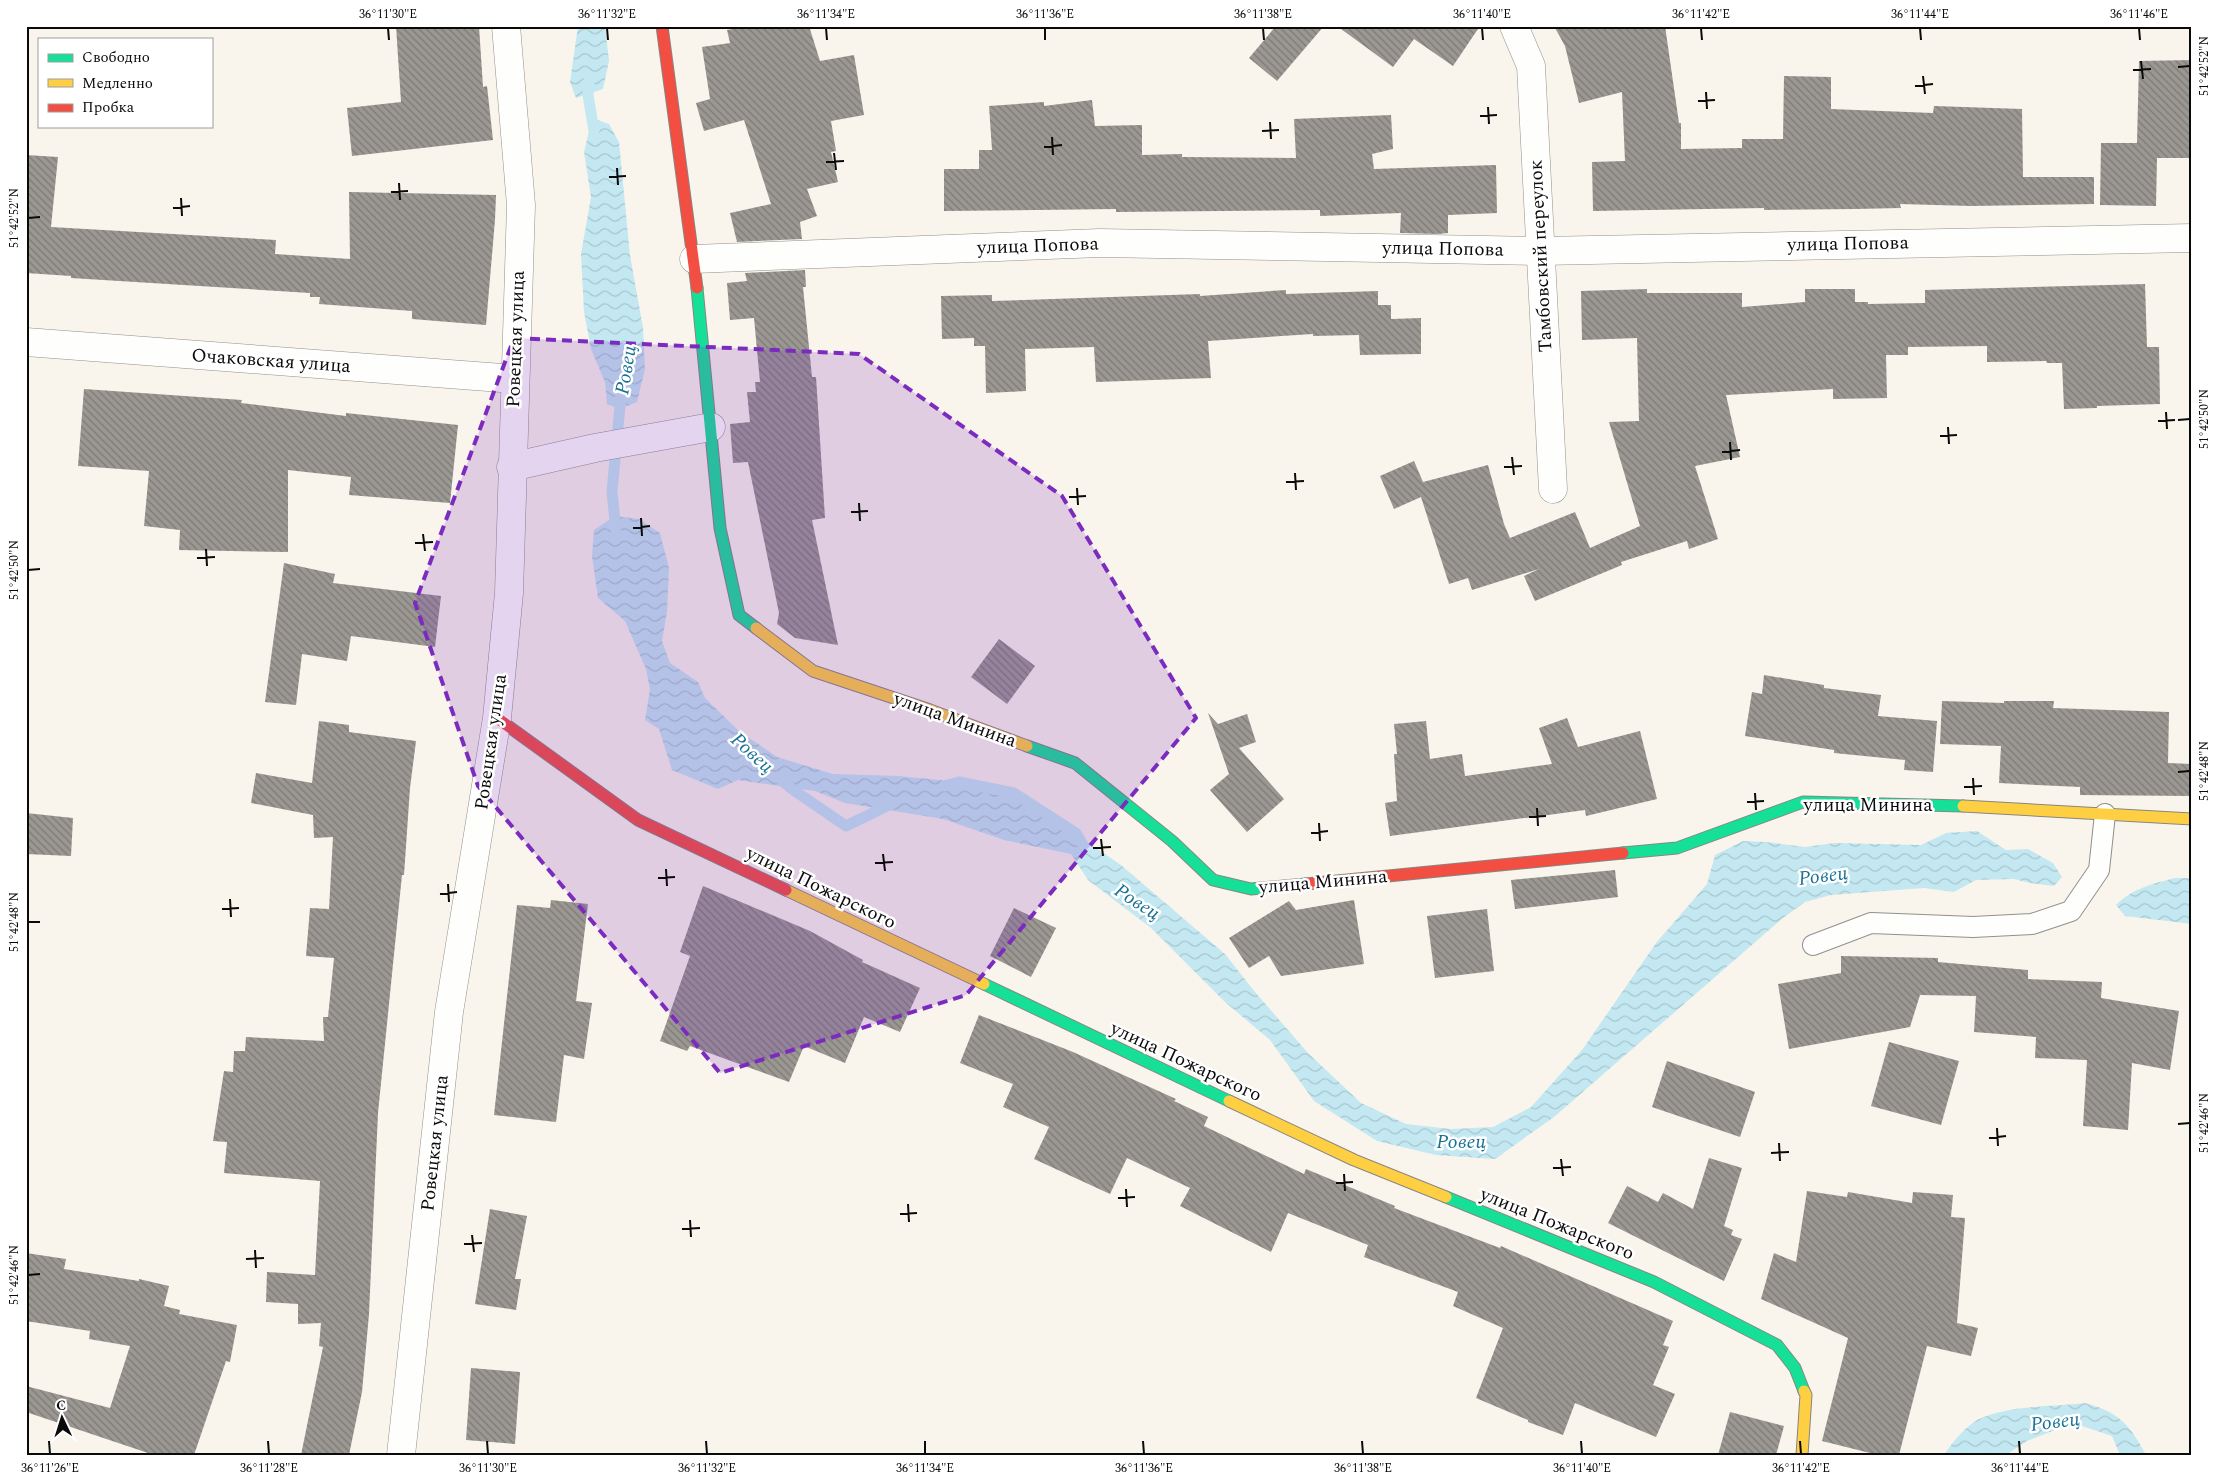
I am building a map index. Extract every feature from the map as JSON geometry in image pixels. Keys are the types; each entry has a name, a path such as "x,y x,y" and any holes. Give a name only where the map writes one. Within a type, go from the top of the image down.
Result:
{"street":[{"name":"Ровецкая улица","path":"401,1455 449,1012 497,718 509,593 511,467 521,205 506,26"},
{"path":"511,467 595,448 711,427 694,259 662,26"},
{"name":"Тамбовский переулок","path":"1514,26 1531,66 1554,489"},
{"name":"улица Попова","path":"694,259 1100,243 1541,251 2192,238"},
{"name":"Очаковская улица","path":"26,342 515,379"},
{"name":"улица Минина","path":"711,427 720,528 739,615 813,671 930,710 1075,763 1172,841 1213,880 1251,889 1677,848 1803,802 1977,806 2192,819"},
{"name":"улица Пожарского","path":"497,718 638,820 1345,1156 1654,1282 1777,1345 1795,1368 1806,1395 1802,1455"}],"lane":[{"path":"1814,946 1871,923 1973,927 2032,924 2072,911 2098,870 2105,814"}],"highlighted area":[{"path":"514,338 859,354 1062,496 1196,718 966,995 720,1073 478,786 415,603"}],"water":[{"path":"578,26 605,26 609,61 603,89 576,98 570,82"},
{"path":"592,118 609,124 619,142 630,255 643,328 645,369 637,402 620,409 607,404 605,382 591,349 584,312 581,254 591,197 584,152"},
{"path":"615,516 639,519 660,533 669,568 667,612 662,641 670,663 698,682 705,698 739,731 777,757 833,774 899,776 959,782 1014,793 1121,865 1225,954 1308,1053 1361,1103 1406,1124 1451,1129 1493,1127 1531,1107 1582,1050 1656,943 1707,884 1715,855 1743,841 1805,847 1835,843 1921,845 1946,833 1977,831 2006,850 2028,849 2053,863 2062,877 2054,886 2014,879 1976,880 1954,892 1924,888 1831,895 1805,902 1783,918 1554,1117 1495,1159 1436,1155 1377,1141 1314,1101 1270,1040 1225,1002 1151,928 1088,880 1071,854 1004,840 943,819 845,803 815,791 738,780 718,789 672,770 659,729 645,720 650,689 646,669 625,621 598,598 592,556 594,530"},
{"path":"2175,878 2192,878 2192,924 2125,916 2116,905 2129,894"},
{"path":"2085,1403 2115,1415 2129,1428 2146,1455 2120,1455 2112,1436 2079,1425 2055,1430 2027,1441 2006,1455 1944,1455 1968,1426 1991,1414 2031,1407"}],"building":[{"path":"396,26 479,26 483,87 487,86 493,140 352,156 347,108 401,102"},
{"path":"748,26 809,26 820,61 854,55 864,115 831,121 836,151 831,152 838,182 807,189 817,216 800,222 802,239 737,242 730,213 771,204 744,120 704,131 696,103 710,99 702,47 730,43 727,30"},
{"path":"1276,26 1324,26 1277,81 1249,58"},
{"path":"1337,26 1480,26 1453,66 1414,39 1393,67"},
{"path":"1554,26 1665,26 1679,123 1681,123 1681,149 1742,148 1742,139 1783,139 1784,76 1831,77 1831,109 1933,113 1934,106 2022,109 2023,177 2094,177 2094,204 1971,206 1900,204 1901,208 1593,211 1592,162 1625,161 1622,92 1579,103 1565,46"},
{"path":"2192,60 2192,158 2157,158 2156,206 2100,205 2101,143 2137,143 2139,61"},
{"path":"1092,100 1095,126 1142,125 1142,155 1182,154 1182,157 1296,158 1294,119 1391,115 1393,149 1372,154 1374,169 1496,165 1497,213 1448,215 1448,233 1438,234 1400,233 1401,213 1320,216 1320,210 1116,212 1116,209 944,211 944,169 979,169 979,150 992,150 989,106 1044,102 1044,106"},
{"path":"26,155 58,157 51,227 276,240 275,254 350,259 349,192 496,195 486,325 412,319 412,311 319,304 320,297 310,297 310,293 71,278 71,276 26,273"},
{"path":"805,270 806,287 803,287 812,377 816,377 825,518 812,520 838,645 795,638 777,624 779,613 748,462 733,463 730,424 750,422 747,392 756,392 755,382 760,382 754,318 730,320 727,283 747,281 745,273"},
{"path":"2145,284 2147,347 2159,347 2160,404 2064,409 2062,363 2047,363 2046,361 1987,362 1987,346 1908,347 1908,355 1886,355 1887,398 1833,399 1833,389 1726,395 1740,457 1695,466 1718,539 1689,549 1687,541 1621,562 1622,565 1535,601 1524,576 1539,569 1472,590 1468,578 1449,584 1421,497 1394,509 1380,476 1414,461 1423,482 1488,465 1504,524 1510,538 1575,512 1590,548 1640,526 1609,422 1639,421 1637,338 1582,340 1581,291 1647,289 1647,293 1742,293 1742,307 1805,302 1805,289 1855,289 1855,302 1868,302 1868,304 1925,303 1925,290"},
{"path":"1286,290 1286,294 1378,291 1378,305 1391,305 1391,319 1421,318 1421,354 1360,355 1359,335 1313,336 1313,334 1208,341 1211,378 1096,382 1094,347 1025,349 1026,391 986,393 985,346 974,346 974,338 942,339 941,296 992,295 992,301 1200,294 1200,296"},
{"path":"84,389 242,400 241,403 346,416 346,413 458,425 450,503 349,495 351,477 288,470 288,552 179,550 180,530 144,526 149,471 78,466"},
{"path":"284,563 335,574 333,583 441,596 435,647 351,636 347,661 302,654 296,705 265,702"},
{"path":"999,639 1035,666 1007,704 971,677"},
{"path":"1764,675 1824,685 1824,688 1881,695 1878,716 1937,721 1933,772 1904,770 1905,760 1834,753 1834,750 1745,736 1752,692 1762,694"},
{"path":"1942,701 2004,703 2004,701 2054,701 2053,708 2169,712 2168,763 2192,764 2192,796 2080,795 2080,787 1999,783 2001,746 1940,744"},
{"path":"1208,713 1218,724 1247,714 1256,742 1239,748 1284,799 1247,832 1210,790 1229,774"},
{"path":"1567,718 1578,747 1640,731 1657,799 1586,816 1585,810 1390,836 1385,803 1397,801 1394,754 1397,754 1394,724 1426,721 1430,759 1462,754 1465,776 1552,764 1539,728"},
{"path":"319,721 349,725 349,732 416,741 410,788 404,875 402,875 378,1113 369,1314 362,1392 349,1455 301,1455 323,1347 319,1346 321,1323 298,1324 298,1304 266,1302 267,1272 315,1275 320,1181 224,1173 227,1142 213,1141 224,1071 233,1072 234,1051 245,1051 246,1037 324,1041 323,1017 328,1017 334,958 306,956 310,908 329,909 333,837 314,838 313,815 251,803 256,773 312,783"},
{"path":"26,813 73,818 71,856 26,854"},
{"path":"1615,870 1618,897 1515,909 1511,880"},
{"path":"703,886 810,931 863,960 862,962 920,988 900,1032 864,1017 845,1063 804,1046 789,1082 690,1046 687,1051 660,1041 690,956 680,952"},
{"path":"551,900 588,904 576,1001 592,1003 584,1059 564,1055 556,1122 494,1115 517,905 550,908"},
{"path":"1354,900 1364,964 1281,976 1269,956 1249,968 1229,938 1289,901 1296,910"},
{"path":"1014,908 1056,928 1031,977 990,956"},
{"path":"1487,909 1494,971 1435,978 1427,916"},
{"path":"1841,956 1938,958 1938,962 2028,970 2028,979 2102,982 2101,998 2179,1011 2170,1070 2132,1063 2128,1130 2083,1126 2087,1060 2035,1058 2036,1037 1974,1032 1976,996 1920,995 1910,1027 1789,1049 1778,984 1841,973"},
{"path":"979,1015 1073,1052 1176,1099 1174,1101 1208,1117 1204,1126 1304,1174 1306,1169 1395,1206 1394,1208 1500,1248 1501,1246 1673,1321 1663,1345 1669,1347 1653,1385 1675,1394 1656,1437 1575,1403 1563,1435 1528,1422 1528,1420 1476,1398 1503,1328 1453,1306 1458,1292 1364,1257 1368,1245 1288,1213 1271,1252 1180,1206 1190,1188 1127,1158 1110,1194 1034,1159 1049,1127 1003,1107 1013,1084 960,1063"},
{"path":"1889,1042 1959,1061 1941,1125 1871,1106"},
{"path":"1667,1061 1755,1092 1740,1137 1652,1107"},
{"path":"1709,1158 1742,1168 1724,1226 1733,1230 1731,1235 1742,1239 1724,1281 1608,1223 1627,1186 1658,1202 1663,1193 1693,1209"},
{"path":"1807,1191 1847,1197 1848,1192 1912,1203 1913,1192 1953,1195 1951,1217 1965,1218 1957,1323 1978,1328 1971,1356 1927,1346 1899,1455 1878,1455 1822,1441 1848,1338 1761,1299 1774,1253 1796,1262"},
{"path":"490,1209 527,1216 515,1279 521,1279 516,1310 475,1304"},
{"path":"26,1253 66,1259 64,1269 139,1281 139,1279 169,1286 164,1306 180,1310 179,1314 237,1325 230,1362 226,1361 194,1455 154,1455 26,1412 26,1386 110,1408 130,1346 89,1339 90,1331 26,1321"},
{"path":"471,1368 520,1372 515,1444 466,1440"},
{"path":"1730,1412 1784,1426 1776,1455 1718,1455"}],"waterway":[{"name":"Ровец","path":"589,80 588,95 594,131"},
{"name":"Ровец","path":"616,531 612,492 621,395"},
{"name":"Ровец","path":"778,777 792,789 846,826 893,803"},
{"name":"Ровец","path":"944,786 959,782 1014,793 1076,833 1082,843"}],"traffic: fast":[{"path":"697,288 720,528 739,615 756,628"},
{"path":"1027,746 1075,763 1172,841 1213,880 1251,889 1306,884"},
{"path":"1623,853 1677,848 1803,802 1963,806"},
{"path":"984,984 1229,1101"},
{"path":"1446,1197 1654,1282 1777,1345 1795,1368 1804,1391"}],"traffic: slow":[{"path":"756,628 813,671 930,710 1027,746"},
{"path":"1963,806 2192,819"},
{"path":"786,890 984,984"},
{"path":"1229,1101 1354,1160 1446,1197"},
{"path":"1802,1455 1806,1395 1804,1391"}],"traffic: jam":[{"path":"662,26 697,288"},
{"path":"497,718 638,820 786,890"},
{"path":"1306,884 1623,853"}]}
